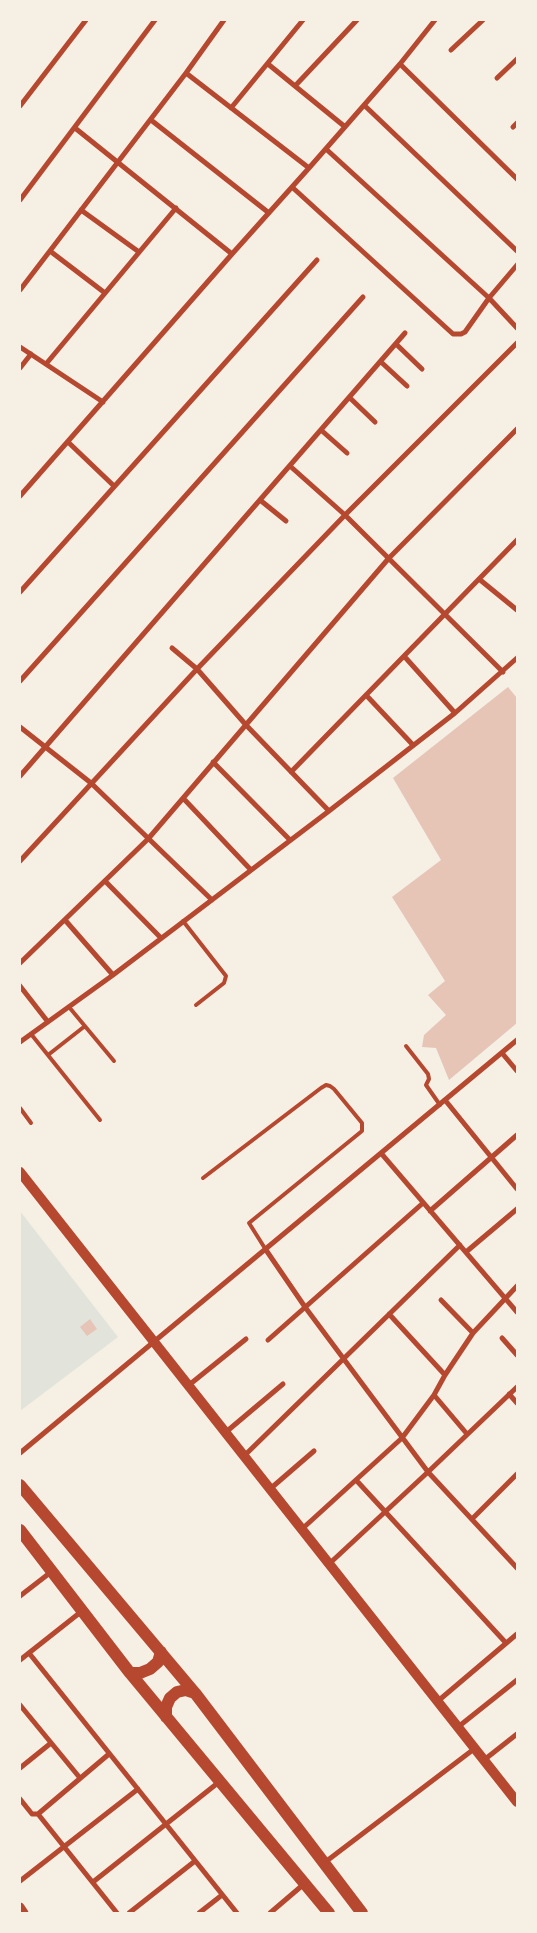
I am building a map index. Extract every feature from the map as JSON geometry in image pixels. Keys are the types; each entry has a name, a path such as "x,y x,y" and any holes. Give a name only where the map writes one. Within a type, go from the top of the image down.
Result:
{"main road":[{"path":"20,1172 484,1760 515,1796"},
{"path":"20,1485 195,1693 362,1913"},
{"path":"20,1530 130,1673 329,1913"},
{"path":"130,1673 140,1674 150,1669 158,1662 161,1652"},
{"path":"166,1716 166,1707 170,1698 177,1692 186,1690 195,1693"}],"street":[{"path":"20,106 86,20"},
{"path":"20,200 155,20"},
{"path":"20,290 151,120 224,20"},
{"path":"230,108 303,20"},
{"path":"295,86 357,20"},
{"path":"20,496 326,149 344,126 400,64 435,20"},
{"path":"451,50 483,20"},
{"path":"497,78 517,59"},
{"path":"268,64 344,126"},
{"path":"400,64 517,179"},
{"path":"186,73 309,168"},
{"path":"364,105 517,250"},
{"path":"151,120 269,213"},
{"path":"75,128 232,254"},
{"path":"326,149 489,298 517,328"},
{"path":"292,187 453,334 461,334 468,329 489,298 517,265"},
{"path":"46,364 176,208"},
{"path":"81,210 139,252"},
{"path":"50,251 105,293"},
{"path":"20,592 317,260"},
{"path":"20,681 363,297"},
{"path":"20,776 46,749 405,333"},
{"path":"20,861 197,669 345,515 517,343"},
{"path":"396,344 422,369"},
{"path":"20,347 103,402"},
{"path":"20,368 31,354"},
{"path":"381,362 407,386"},
{"path":"350,398 375,422"},
{"path":"20,963 148,839 389,558 517,429"},
{"path":"321,430 347,454"},
{"path":"68,442 114,486"},
{"path":"290,466 345,515 503,672"},
{"path":"260,500 286,521"},
{"path":"291,772 516,542"},
{"path":"479,579 517,610"},
{"path":"172,648 197,669 246,725 329,811"},
{"path":"404,656 455,712"},
{"path":"20,1042 114,975 329,811 455,712 517,658"},
{"path":"366,696 413,745"},
{"path":"20,727 90,783 212,900"},
{"path":"213,762 290,840"},
{"path":"183,798 251,870"},
{"path":"105,881 161,938"},
{"path":"65,920 114,975"},
{"path":"20,986 48,1022"},
{"path":"20,1454 517,1040"},
{"path":"502,1053 517,1071"},
{"path":"445,1100 517,1189"},
{"path":"430,1211 517,1135"},
{"path":"381,1153 517,1312"},
{"path":"268,1340 423,1203"},
{"path":"466,1252 517,1209"},
{"path":"244,1456 460,1245"},
{"path":"266,1250 305,1307 428,1472 517,1568"},
{"path":"302,1529 402,1438 434,1395 473,1333 517,1286"},
{"path":"441,1300 473,1333"},
{"path":"389,1314 445,1375"},
{"path":"502,1338 517,1355"},
{"path":"188,1386 246,1339"},
{"path":"225,1433 283,1384"},
{"path":"329,1564 517,1387"},
{"path":"508,1394 517,1403"},
{"path":"434,1395 467,1434"},
{"path":"270,1489 314,1451"},
{"path":"472,1519 517,1474"},
{"path":"356,1480 506,1643"},
{"path":"20,1596 52,1572"},
{"path":"20,1660 82,1611"},
{"path":"438,1702 517,1634"},
{"path":"29,1653 236,1913"},
{"path":"458,1727 517,1680"},
{"path":"21,1709 80,1778"},
{"path":"484,1760 517,1734"},
{"path":"20,1768 51,1743"},
{"path":"323,1863 475,1748"},
{"path":"20,1799 32,1814 38,1814 109,1754"},
{"path":"93,1882 220,1781"},
{"path":"20,1881 138,1789"},
{"path":"38,1814 117,1913"},
{"path":"129,1913 195,1861"},
{"path":"270,1913 305,1884"},
{"path":"199,1913 222,1895"}],"lane":[{"path":"183,921 226,976 224,983 196,1005"},
{"path":"69,1007 114,1061"},
{"path":"48,1055 85,1026"},
{"path":"31,1034 100,1120"},
{"path":"406,1046 428,1074 426,1085 440,1105"},
{"path":"203,1178 321,1088 326,1085 334,1089 362,1123 362,1131 251,1220 249,1223 250,1227 266,1250"},
{"path":"20,1108 31,1123"}],"shaded area":[{"path":"20,1211 118,1337 20,1411"}],"building":[{"path":"508,687 517,698 517,1023 449,1080 436,1048 422,1047 424,1035 446,1015 428,995 445,981 392,897 441,860 393,778"},
{"path":"90,1319 97,1329 87,1336 80,1327"}]}
